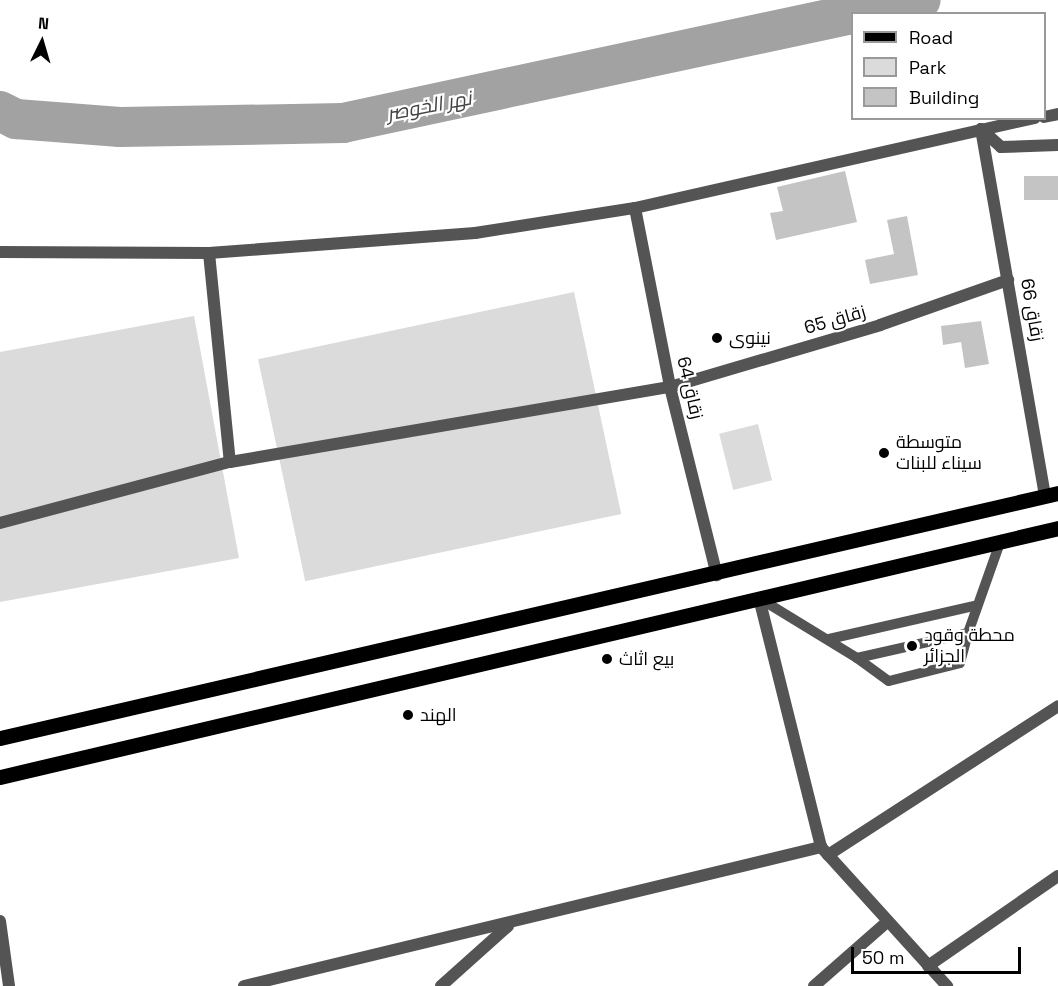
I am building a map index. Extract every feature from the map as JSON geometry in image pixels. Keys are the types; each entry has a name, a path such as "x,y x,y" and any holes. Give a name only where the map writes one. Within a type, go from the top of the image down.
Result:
{"main road":[{"path":"0,738 717,575 1051,495"},
{"path":"0,777 1058,528"}],"street":[{"path":"0,252 209,253 476,233 634,208 1025,120"},
{"path":"981,129 1001,147 1058,145"},
{"name":"زقاق 66","path":"981,129 1008,280 1051,495"},
{"name":"زقاق 64","path":"634,208 670,387 717,575"},
{"path":"209,253 230,462"},
{"name":"زقاق 65","path":"0,524 230,462 670,387 880,326 1008,280"},
{"path":"759,598 824,851 947,986"},
{"path":"244,986 824,851 1057,711"},
{"path":"928,966 1058,876"},
{"path":"0,921 9,986"},
{"path":"814,986 887,922"},
{"path":"441,986 509,926"}],"lane":[{"path":"759,598 829,639 889,681 960,663 974,606 1001,540"},
{"path":"829,639 974,606"},
{"path":"857,658 968,633"}],"green space":[{"path":"574,292 621,514 305,581 258,359"},
{"path":"194,316 239,558 0,602 0,352"},
{"path":"758,424 772,480 733,490 719,434"}],"building":[{"path":"845,171 857,222 776,240 770,213 783,211 777,187"},
{"path":"1024,176 1058,176 1058,200 1024,200"},
{"path":"907,216 918,275 870,284 865,260 894,254 887,220"},
{"path":"981,321 989,364 965,368 961,342 943,345 941,326"}],"waterway":[{"name":"نهر الخوصر","path":"864,12 921,0"},
{"name":"نهر الخوصر","path":"0,111 16,119 120,127 343,123 851,14"}],"place":[{"name":"نينوى","path":"717,338"},
{"name":"متوسطة سيناء للبنات","path":"884,453"},
{"name":"محطة وقود الجزائر","path":"912,646"},
{"name":"بيع اثاث","path":"607,659"},
{"name":"الهند","path":"408,715"}]}
